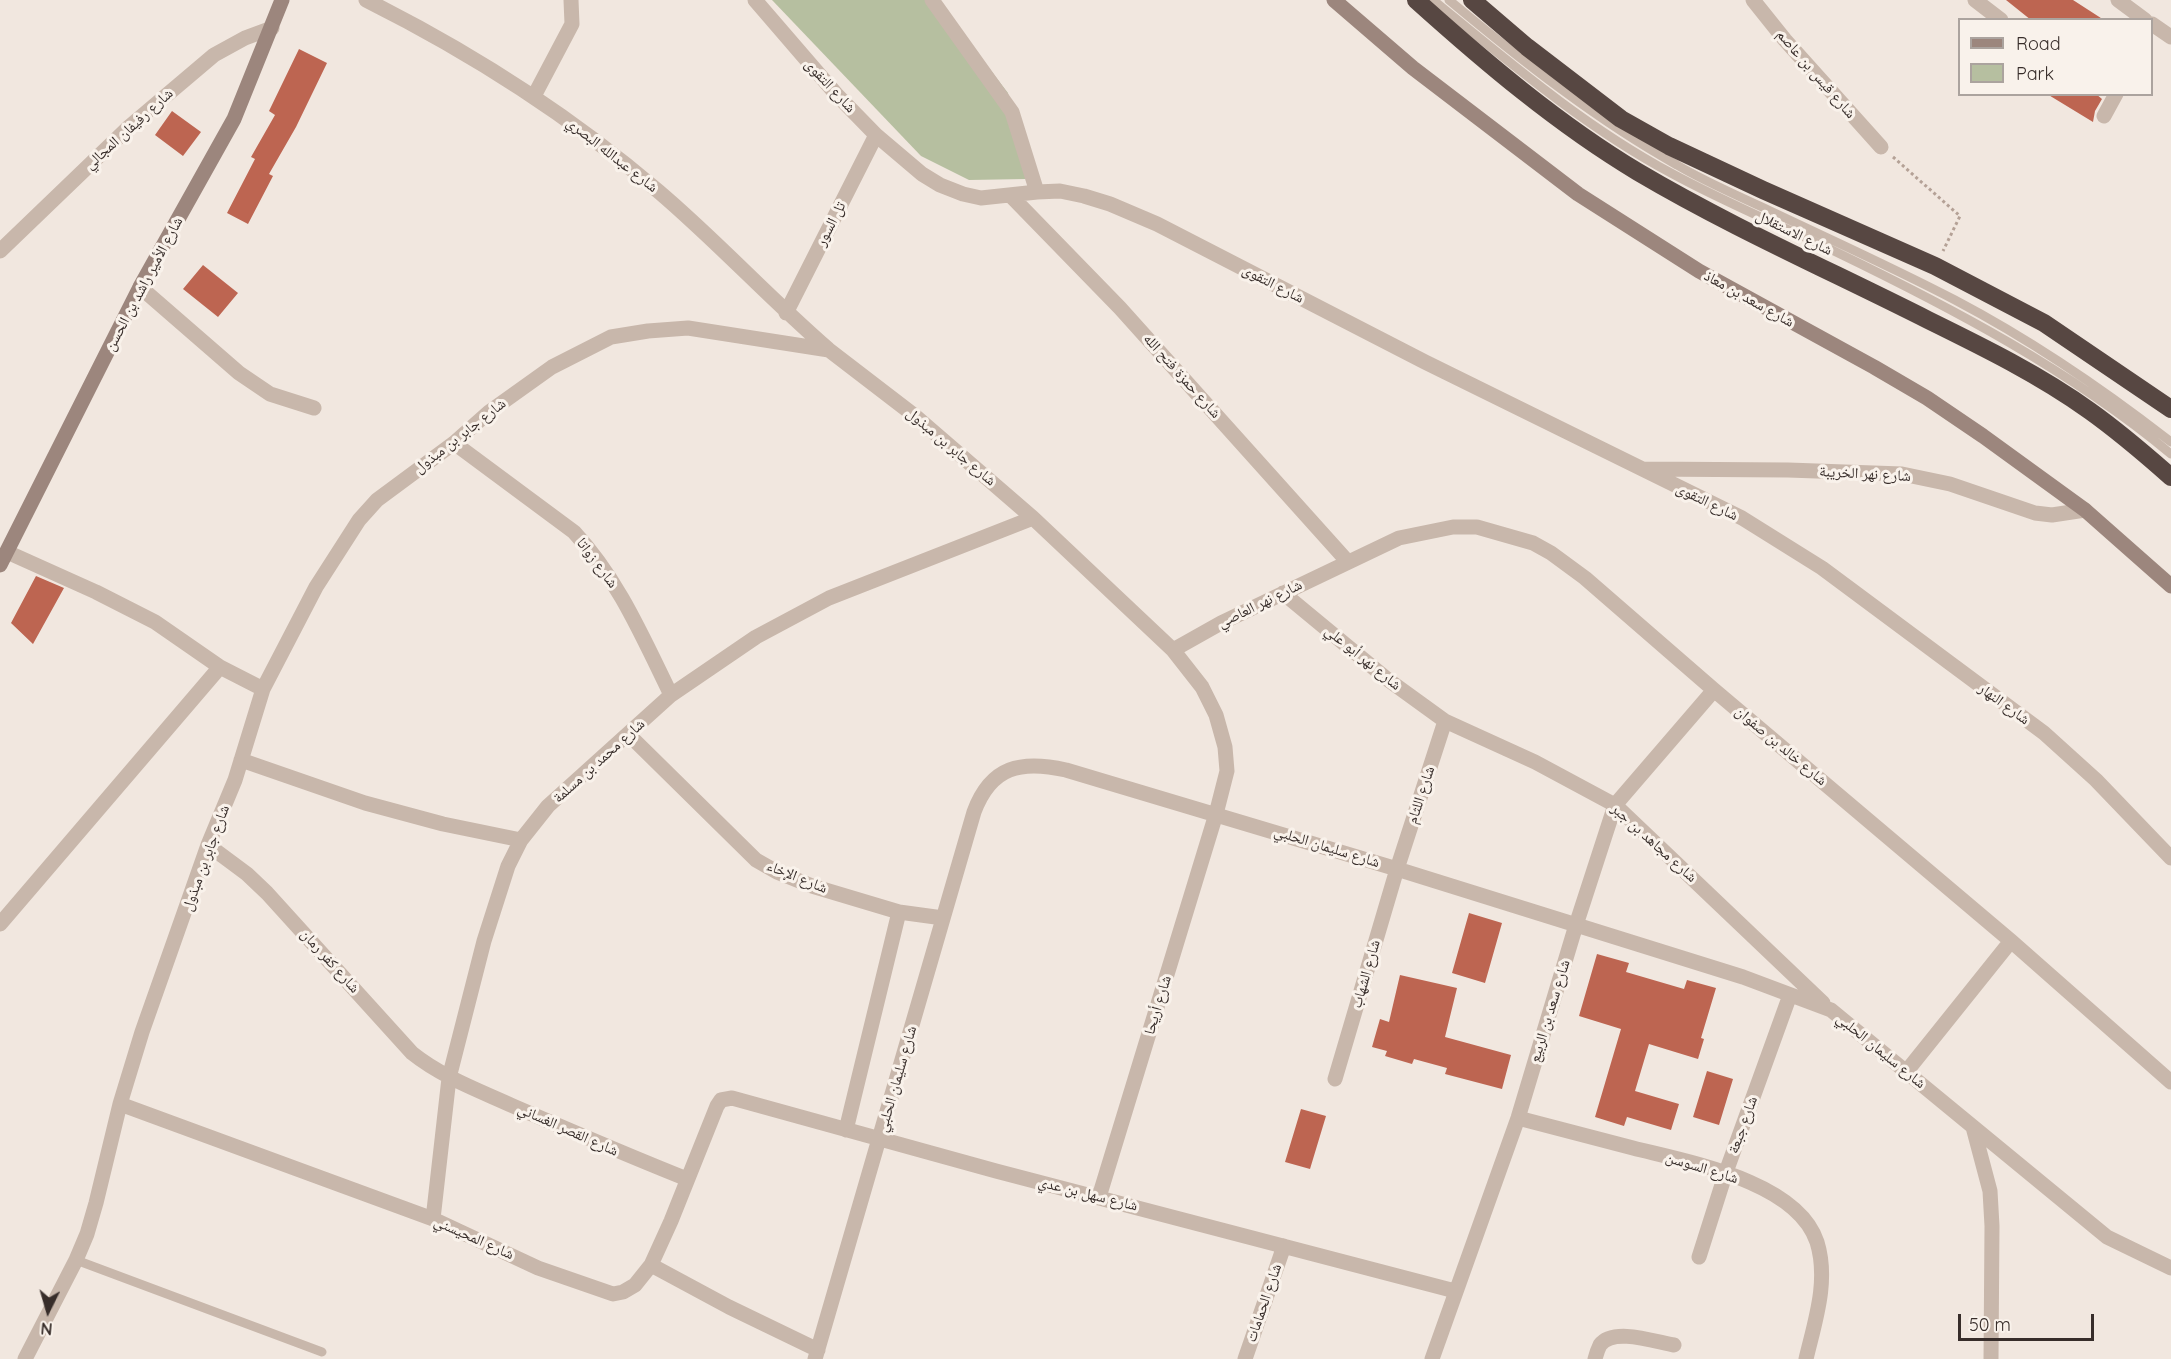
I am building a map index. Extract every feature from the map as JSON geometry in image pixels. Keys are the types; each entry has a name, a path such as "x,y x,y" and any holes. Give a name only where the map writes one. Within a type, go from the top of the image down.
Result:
{"highway":[{"name":"شارع الاستقلال","path":"1416,0 1474,52 1557,116 1637,171 1740,226 1969,340 2032,375 2089,410 2171,477"},
{"name":"شارع الاستقلال","path":"1472,0 1585,94 1620,119 1669,146 1763,190 1935,266 2044,323 2171,409"}],"street":[{"name":"شارع الأمير راشد بن الحسن","path":"3,558 140,287 234,119 282,0"},
{"name":"شارع عبدالله البصري","path":"366,0 451,46 534,96 602,145 718,243 786,313 829,350"},
{"path":"534,96 572,24 572,0"},
{"name":"شارع التقوى","path":"755,0 836,94 876,135 922,174 940,185 981,198 1037,192 1060,192 1084,196 1110,204 1157,224 1742,518 1822,568"},
{"path":"932,0 1012,112 1037,192"},
{"name":"شارع سعد بن معاذ","path":"1334,0 1413,68 1578,194 1699,271 1927,398 2085,510 2171,586"},
{"name":"شارع قيس بن عاصم","path":"1753,0 1785,40 1881,147"},
{"path":"1975,0 1998,18"},
{"path":"2118,0 2141,18"},
{"path":"2153,27 2171,37"},
{"name":"شارع رفيفان المجالي","path":"0,251 129,127 214,55 245,38 272,28"},
{"path":"2104,116 2115,96"},
{"name":"تل السور","path":"786,313 876,135"},
{"name":"شارع حمزة فتح الله","path":"1010,195 1120,308 1348,562"},
{"path":"140,287 239,373 270,394 314,408"},
{"name":"شارع جابر بن مبذول","path":"25,1359 76,1260 96,1203 120,1104 142,1032 208,845 241,760 263,689 316,587 359,520 377,500 454,443 489,412 552,367 611,337 688,328 829,350 951,445 1033,518 1173,650 1202,687 1216,716 1226,747 1227,771 1216,814"},
{"name":"شارع زواتا","path":"454,443 574,532 590,548 631,611 671,696"},
{"name":"شارع نهر الخريبة","path":"1639,468 1902,474 1950,484 2035,513 2052,515 2085,510"},
{"name":"شارع محمد بن مسلمة","path":"433,1219 450,1078 484,941 508,866 521,840 548,806 671,696 756,637 828,598 1033,518"},
{"name":"شارع خالد بن صفوان","path":"1348,562 1399,538 1453,527 1477,527 1533,543 1551,553 1585,578 2011,941 2171,1082"},
{"path":"3,558 96,592 155,622 220,667 263,689"},
{"name":"شارع نهر العاصي","path":"1173,650 1221,623 1348,562"},
{"name":"شارع النهار","path":"1822,568 2044,733 2096,780 2171,858"},
{"name":"شارع نهر أبو علي","path":"1283,593 1387,679 1445,721"},
{"path":"0,924 220,667"},
{"name":"شارع سعد بن الربيع","path":"1432,1359 1518,1118 1576,925 1615,806 1714,690"},
{"name":"شارع مجاهد بن جبر","path":"1445,721 1535,762 1615,806 1831,1010"},
{"name":"شارع اللثام","path":"1397,868 1445,721"},
{"name":"شارع الإخاء","path":"628,734 756,860 777,872 812,886 899,912 943,918"},
{"path":"241,760 365,804 443,824 521,840"},
{"name":"شارع سليمان الحلبي","path":"817,1355 979,798 993,780 1011,768 1044,765 1397,868 1743,977 1831,1010 2107,1237 2171,1268"},
{"name":"شارع أريحا","path":"1099,1197 1216,814"},
{"name":"شارع كفر رمان","path":"208,845 247,874 291,917 412,1053 450,1078"},
{"name":"شارع الشهاب","path":"1335,1079 1397,868"},
{"path":"846,1130 899,912"},
{"path":"1906,1072 2011,941"},
{"name":"شارع جبعة","path":"1699,1257 1726,1172 1790,995"},
{"name":"شارع القصر الغساني","path":"450,1078 607,1147 687,1179"},
{"name":"شارع سهل بن عدي","path":"721,1100 732,1098 996,1171 1455,1291"},
{"name":"شارع المحيسني","path":"120,1104 433,1219 538,1268 613,1294 623,1292 635,1285 651,1265 721,1100"},
{"name":"شارع السوسن","path":"1518,1118 1726,1172 1763,1189 1795,1209 1809,1224 1817,1243 1822,1271 1821,1289 1806,1359"},
{"path":"1973,1127 1990,1191 1991,1359"},
{"name":"شارع الحمامات","path":"1245,1359 1284,1246"},
{"path":"651,1265 817,1355"},
{"path":"1595,1359 1600,1345 1609,1338 1617,1336 1630,1336 1674,1345"}],"lane":[{"path":"1434,0 1534,81 1629,148 1714,195 1834,251 1975,324 2040,361 2081,388 2171,454"},
{"path":"1449,0 1494,38 1587,108 1643,146 1717,186 1918,282 1991,320 2090,382 2171,442"},
{"path":"76,1260 322,1352"}],"path":[{"path":"1881,147 1960,216 1935,266"}],"green space":[{"path":"772,0 937,0 1008,93 1026,179 969,180 921,156"}],"building":[{"path":"2006,0 2073,0 2101,18 2028,18"},
{"path":"299,49 327,63 296,127 269,174 273,176 248,224 227,213 255,159 251,157 275,115 269,111"},
{"path":"2050,96 2098,96 2102,99 2095,111 2093,122"},
{"path":"172,111 201,132 183,156 155,135"},
{"path":"203,265 238,293 218,317 183,289"},
{"path":"36,576 64,588 33,644 11,623"},
{"path":"1469,913 1502,923 1485,983 1452,973"},
{"path":"1597,954 1629,963 1626,972 1684,989 1687,980 1716,988 1701,1038 1704,1039 1698,1059 1649,1044 1635,1091 1679,1104 1671,1130 1627,1117 1624,1126 1595,1117 1621,1029 1579,1016"},
{"path":"1400,975 1457,988 1445,1037 1511,1055 1502,1089 1445,1074 1447,1068 1414,1059 1412,1064 1385,1056 1387,1051 1372,1047 1380,1019 1389,1022"},
{"path":"1707,1071 1733,1079 1719,1125 1693,1117"},
{"path":"1301,1109 1326,1116 1310,1169 1285,1162"}]}
